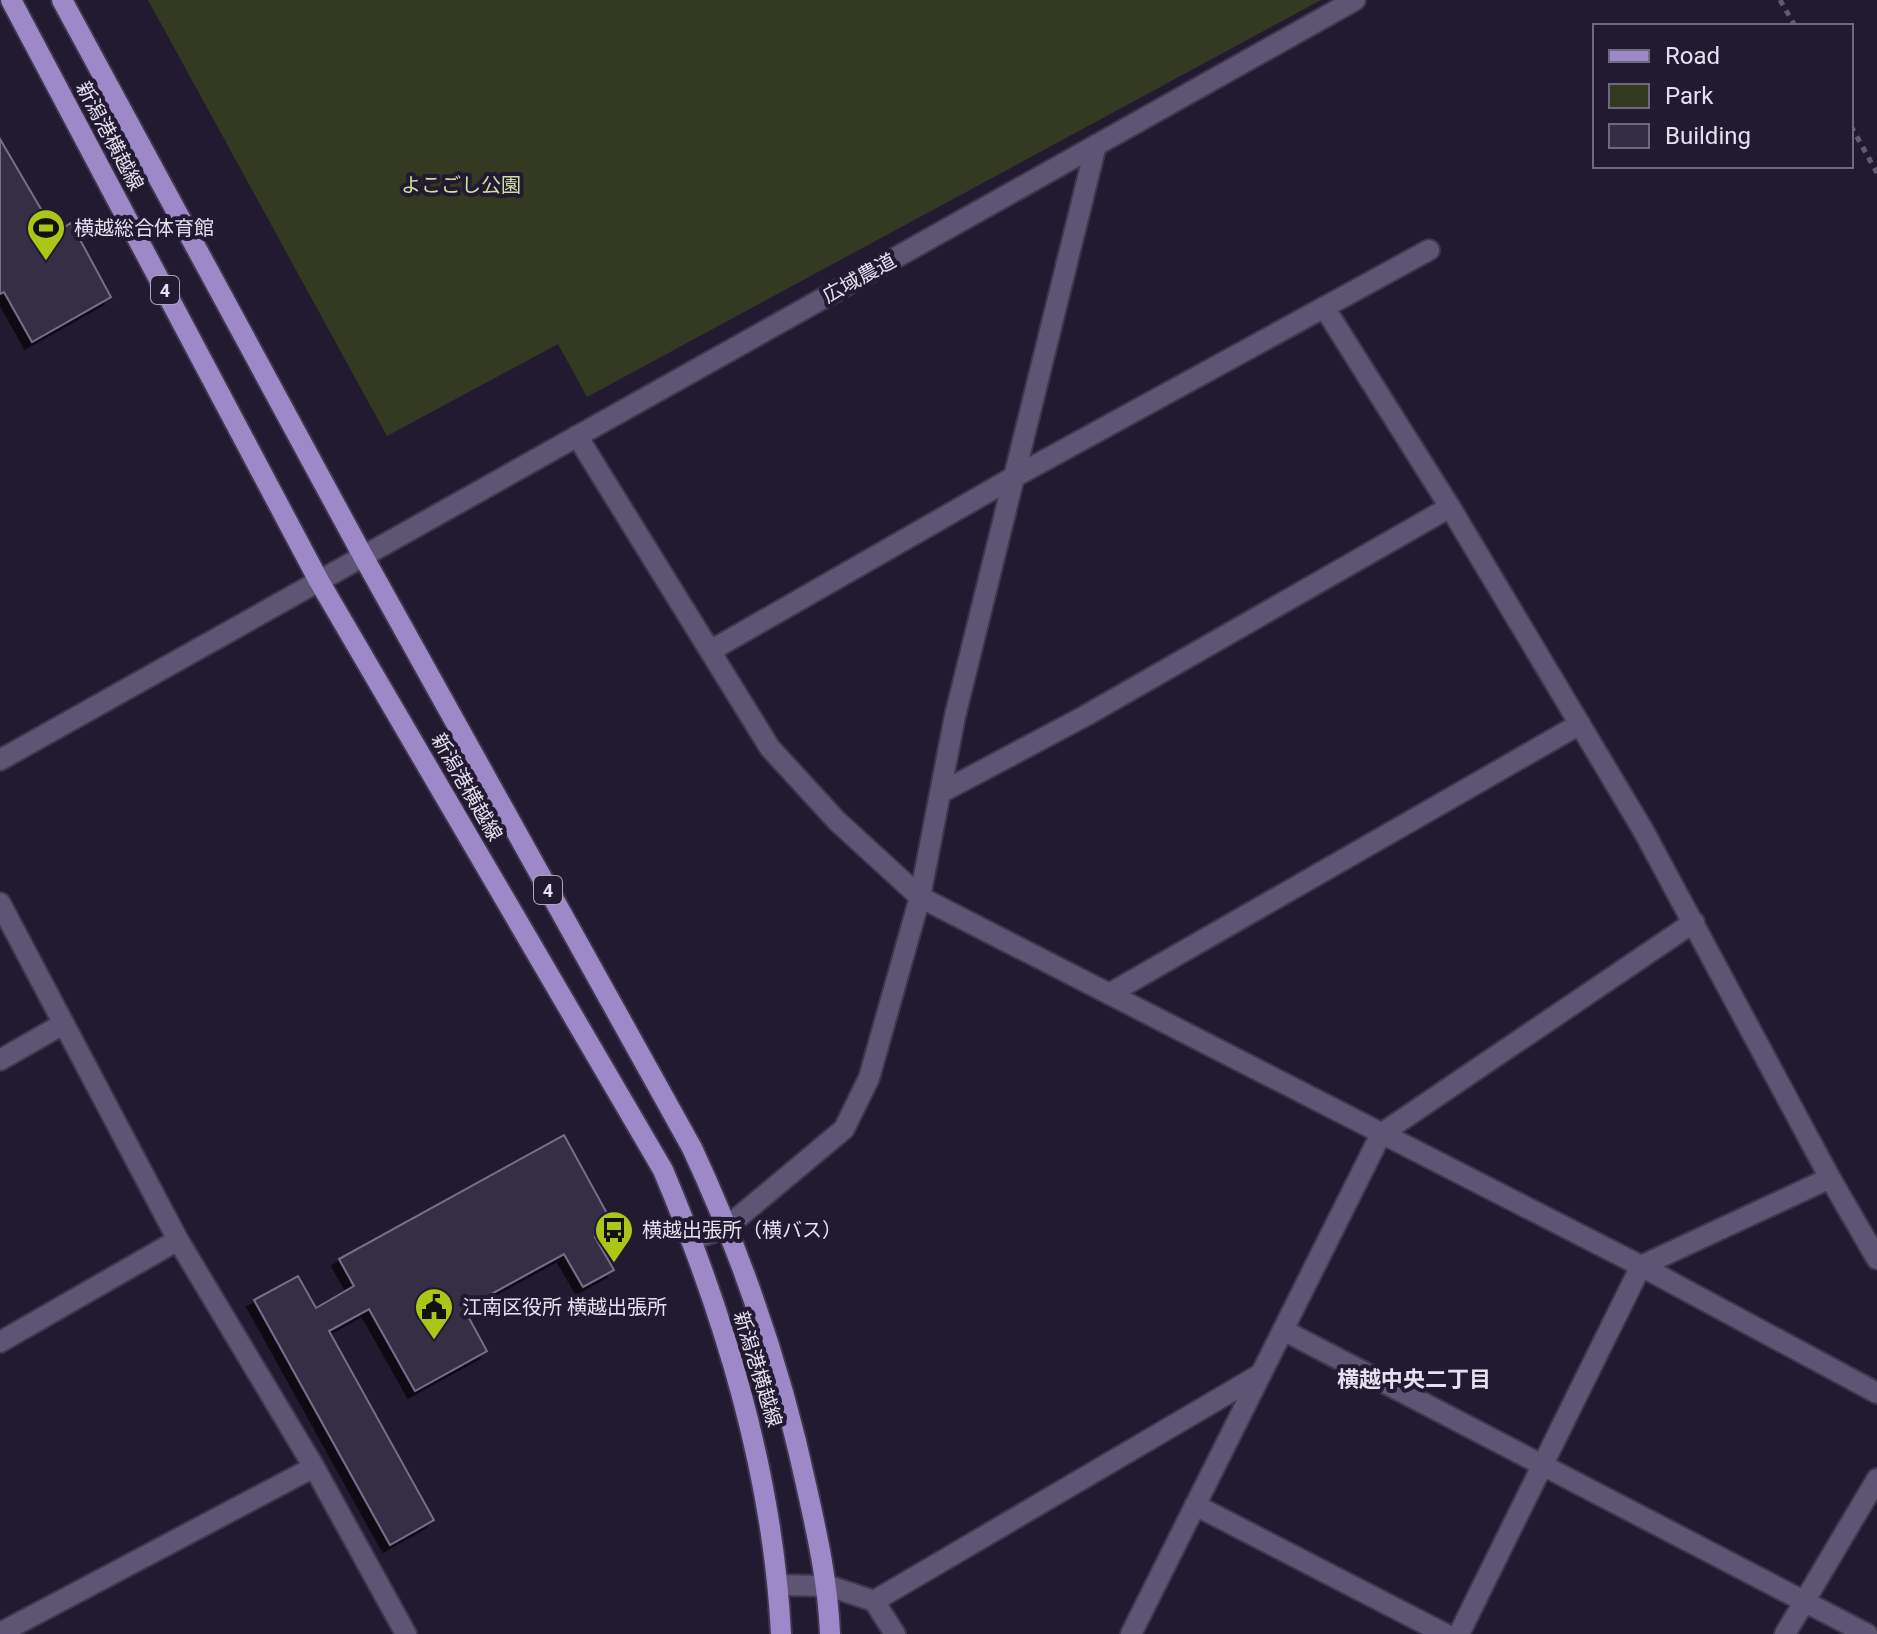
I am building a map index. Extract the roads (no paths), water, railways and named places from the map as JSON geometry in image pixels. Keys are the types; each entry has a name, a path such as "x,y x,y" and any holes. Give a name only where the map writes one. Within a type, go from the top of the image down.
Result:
{"main road":[{"name":"新潟港横越線","path":"11,0 319,581 663,1170 692,1240 755,1439 779,1585 781,1634"},
{"name":"新潟港横越線","path":"62,0 363,556 692,1148 728,1226 789,1404 829,1586 830,1634"}],"street":[{"name":"広域農道","path":"0,760 1355,0"},
{"path":"692,1240 728,1226 844,1129 869,1078 920,897 955,716 1096,145"},
{"path":"710,651 1014,477 1429,250"},
{"path":"1324,307 1450,507 1580,724 1694,922 1830,1178 1877,1259"},
{"path":"577,436 770,748 837,821 920,897 1641,1266 1877,1393"},
{"path":"942,792 1085,716 1450,507"},
{"path":"1109,994 1580,724"},
{"path":"0,903 178,1240 314,1467 406,1634"},
{"path":"1131,1634 1381,1134 1694,922"},
{"path":"0,1060 63,1024"},
{"path":"1459,1634 1641,1266 1830,1178"},
{"path":"0,1342 178,1240"},
{"path":"1283,1330 1867,1634"},
{"path":"874,1601 1261,1374"},
{"path":"0,1633 314,1467"},
{"path":"1785,1634 1802,1600 1877,1479"},
{"path":"1195,1505 1445,1634"},
{"path":"779,1585 829,1586 874,1601 895,1634"}],"place":[{"name":"横越総合体育館","path":"46,262"},
{"name":"横越出張所（横バス）","path":"614,1264"},
{"name":"江南区役所 横越出張所","path":"434,1341"}],"district":[{"name":"横越中央二丁目","path":"1414,1379"}],"park label":[{"name":"よこごし公園","path":"461,185"}]}
